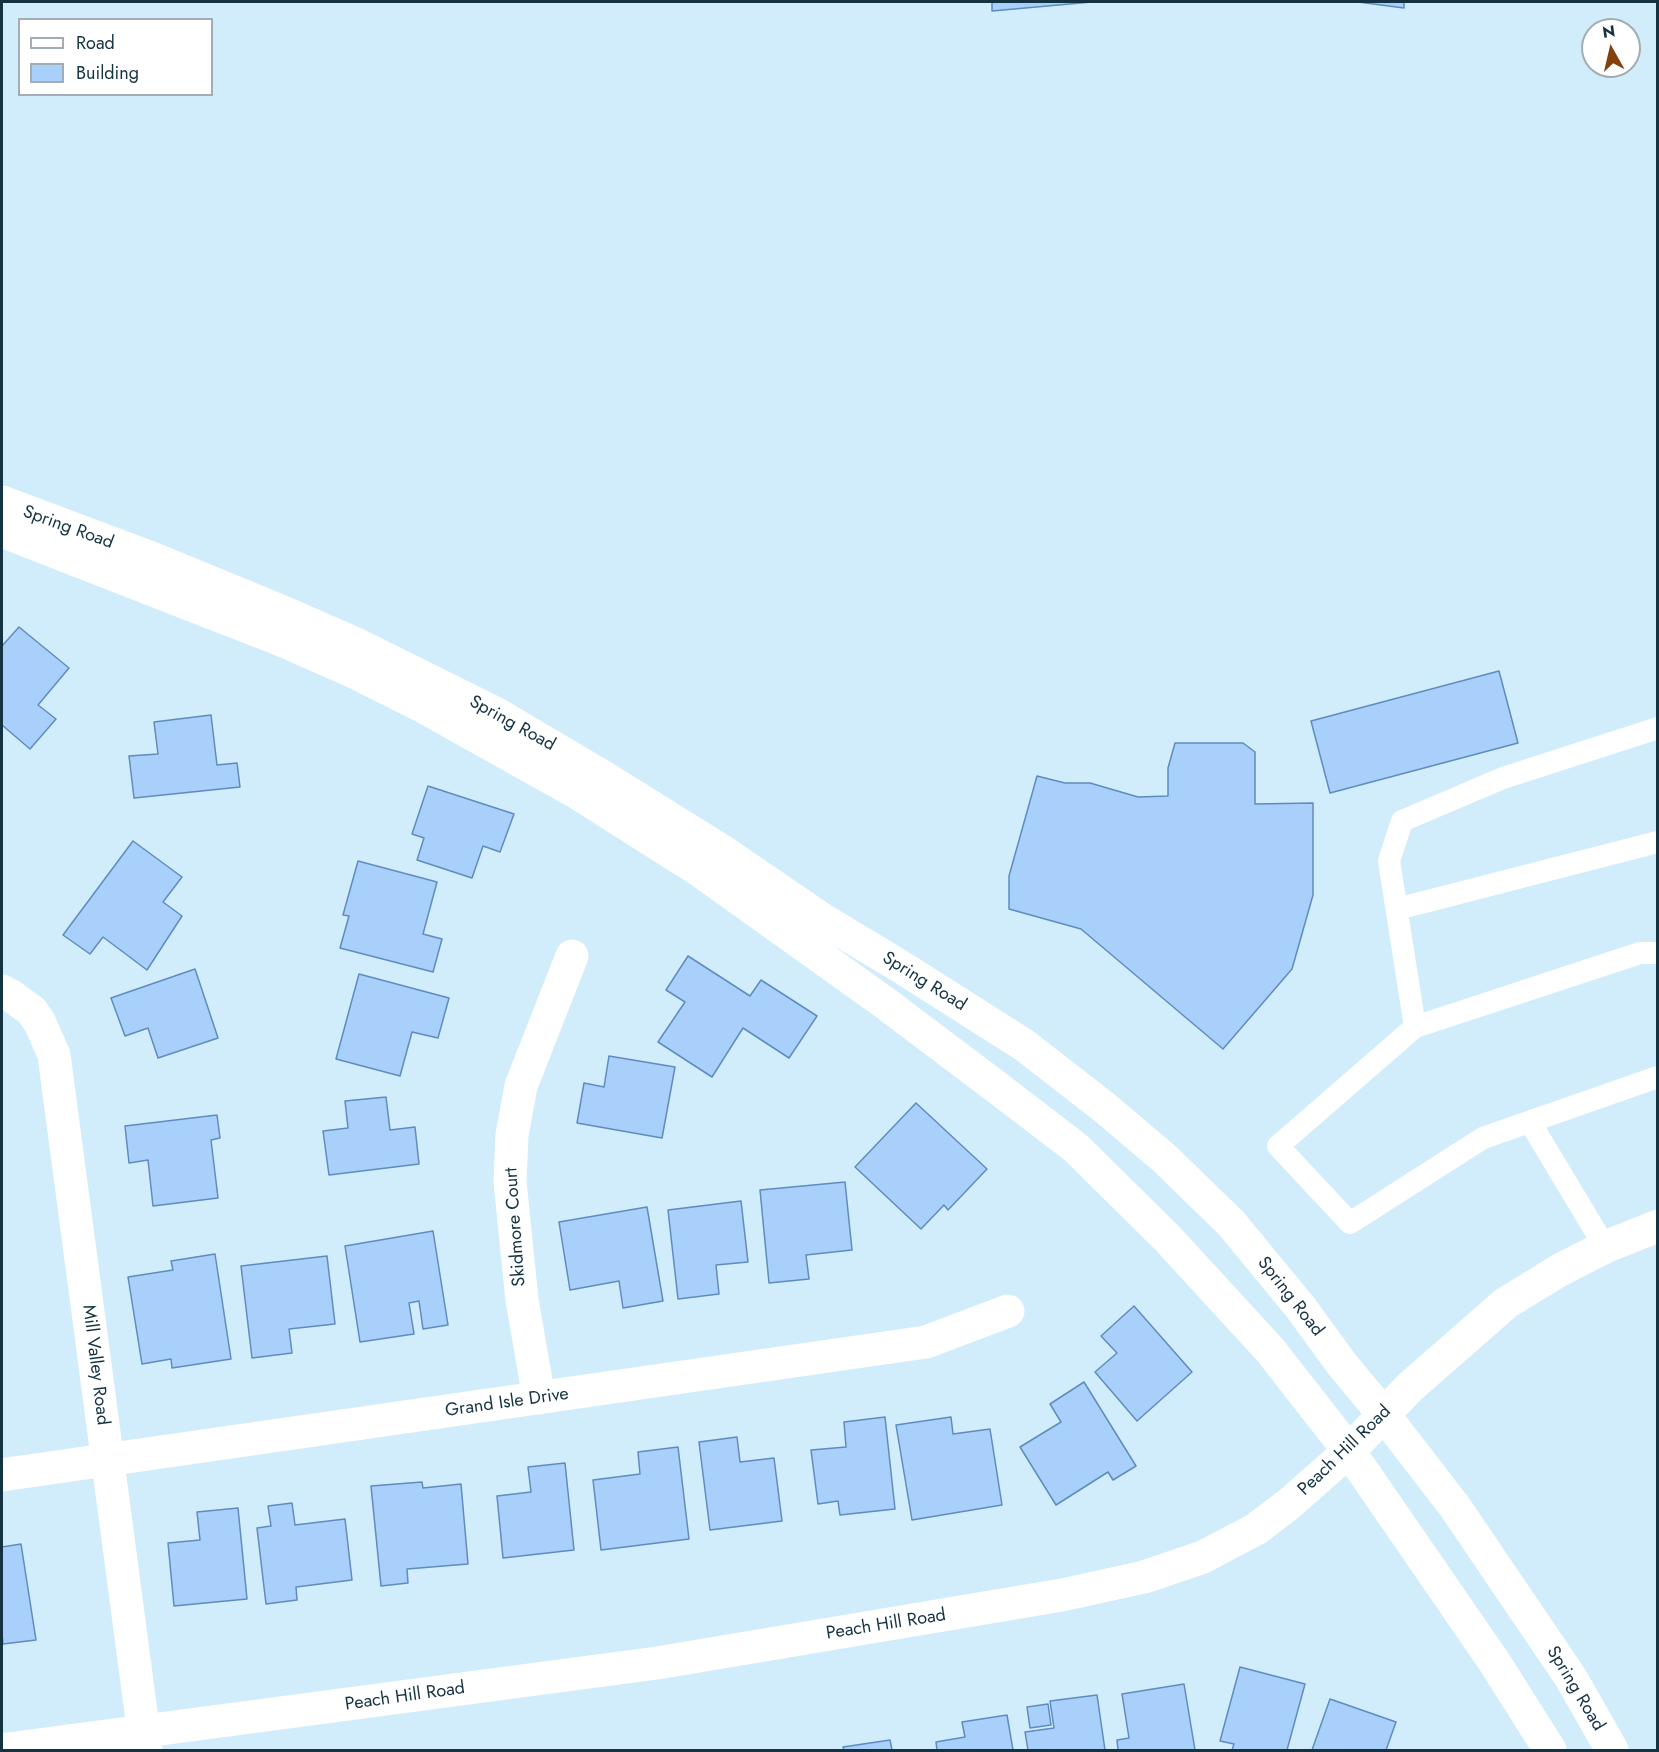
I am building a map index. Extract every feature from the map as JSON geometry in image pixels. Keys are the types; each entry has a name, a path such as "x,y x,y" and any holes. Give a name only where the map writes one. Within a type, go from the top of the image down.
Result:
{"main road":[{"name":"Spring Road","path":"2,502 154,559 313,625 495,713 719,849 823,920 1024,1045 1105,1108 1164,1158 1230,1223 1301,1308 1341,1363 1384,1414 1455,1507 1571,1678 1611,1750"},
{"name":"Spring Road","path":"2,531 281,640 364,677 424,707 576,792 699,870 885,1003 1076,1149 1168,1239 1262,1342 1349,1451 1495,1662 1550,1750"},
{"name":"Skidmore Court","path":"539,1398 522,1300 510,1182 512,1135 520,1086 572,956"},
{"name":"Mill Valley Road","path":"6,993 32,1011 54,1055 145,1741"},
{"name":"Peach Hill Road","path":"2,1750 145,1741 657,1663 1062,1595 1144,1577 1203,1557 1256,1529 1349,1451 1410,1387 1506,1303 1560,1270 1605,1247 1658,1226"},
{"name":"Grand Isle Drive","path":"2,1475 927,1342 1008,1311"}],"lane":[{"path":"1415,1027 1389,861 1402,821 1503,778 1658,728"},
{"path":"1397,909 1658,842"},
{"path":"1658,953 1640,953 1415,1027 1278,1146 1350,1223 1483,1138 1658,1077"},
{"path":"1530,1122 1605,1247"}],"building":[{"path":"992,2 1092,2 992,11"},
{"path":"1358,2 1404,2 1404,8"},
{"path":"19,627 69,668 38,705 56,719 30,749 2,725 2,646"},
{"path":"1499,671 1518,743 1330,793 1311,721"},
{"path":"211,715 217,765 237,763 240,787 134,798 129,756 158,754 154,722"},
{"path":"1175,743 1243,743 1255,752 1255,804 1313,803 1313,895 1292,969 1223,1049 1081,929 1009,909 1009,876 1037,776 1065,783 1090,783 1138,797 1168,796 1168,768"},
{"path":"428,786 514,814 500,852 483,846 472,878 417,860 424,838 412,834"},
{"path":"133,841 182,877 163,902 182,916 147,970 103,937 90,954 63,935"},
{"path":"358,861 437,882 423,934 442,939 433,972 340,948 349,916 343,915"},
{"path":"688,956 750,996 761,980 817,1016 789,1058 743,1028 712,1077 658,1042 685,1002 666,990"},
{"path":"195,969 218,1038 158,1058 148,1028 125,1036 111,998"},
{"path":"359,974 449,998 438,1038 412,1032 400,1076 336,1059"},
{"path":"609,1056 675,1067 662,1138 577,1123 584,1083 604,1087"},
{"path":"386,1097 390,1130 415,1127 419,1164 329,1175 323,1131 348,1128 345,1101"},
{"path":"916,1103 987,1169 948,1210 944,1205 921,1229 855,1167"},
{"path":"217,1115 220,1138 211,1140 218,1198 153,1206 148,1160 129,1163 125,1126"},
{"path":"845,1182 852,1250 806,1255 809,1279 769,1283 760,1190"},
{"path":"741,1201 748,1262 716,1265 719,1294 678,1299 668,1210"},
{"path":"647,1207 663,1301 623,1308 619,1281 570,1290 559,1222"},
{"path":"433,1231 448,1325 423,1329 419,1301 409,1303 414,1334 360,1342 345,1246"},
{"path":"215,1254 231,1359 172,1368 171,1359 142,1364 128,1277 173,1270 171,1261"},
{"path":"327,1256 335,1324 289,1329 292,1353 252,1358 241,1266"},
{"path":"1134,1306 1192,1372 1137,1421 1095,1372 1117,1353 1101,1336"},
{"path":"1084,1382 1136,1466 1113,1480 1108,1472 1056,1505 1020,1447 1061,1422 1050,1404"},
{"path":"885,1417 895,1509 840,1515 838,1501 818,1504 811,1450 846,1447 844,1422"},
{"path":"951,1417 953,1434 990,1429 1002,1505 912,1520 896,1425"},
{"path":"737,1437 740,1462 774,1458 782,1521 710,1530 699,1442"},
{"path":"678,1447 689,1539 601,1550 593,1480 640,1474 638,1452"},
{"path":"565,1463 574,1550 503,1558 497,1496 531,1492 528,1467"},
{"path":"422,1482 423,1488 461,1484 468,1564 407,1569 408,1583 381,1586 371,1486"},
{"path":"292,1503 295,1525 345,1519 352,1580 296,1587 297,1600 266,1604 257,1528 271,1526 268,1506"},
{"path":"238,1508 247,1599 174,1606 168,1543 200,1540 197,1512"},
{"path":"21,1544 36,1640 3,1644 2,1547"},
{"path":"1240,1667 1305,1684 1287,1750 1232,1750 1234,1744 1220,1741"},
{"path":"1184,1684 1195,1750 1118,1750 1117,1740 1129,1738 1122,1694"},
{"path":"1097,1695 1105,1750 1028,1750 1025,1732 1054,1728 1050,1701"},
{"path":"1330,1699 1396,1722 1386,1750 1312,1750"},
{"path":"1048,1704 1051,1725 1030,1728 1027,1707"},
{"path":"1007,1715 1013,1750 937,1750 936,1742 965,1737 962,1722"},
{"path":"890,1740 892,1750 844,1750 843,1747"}]}
